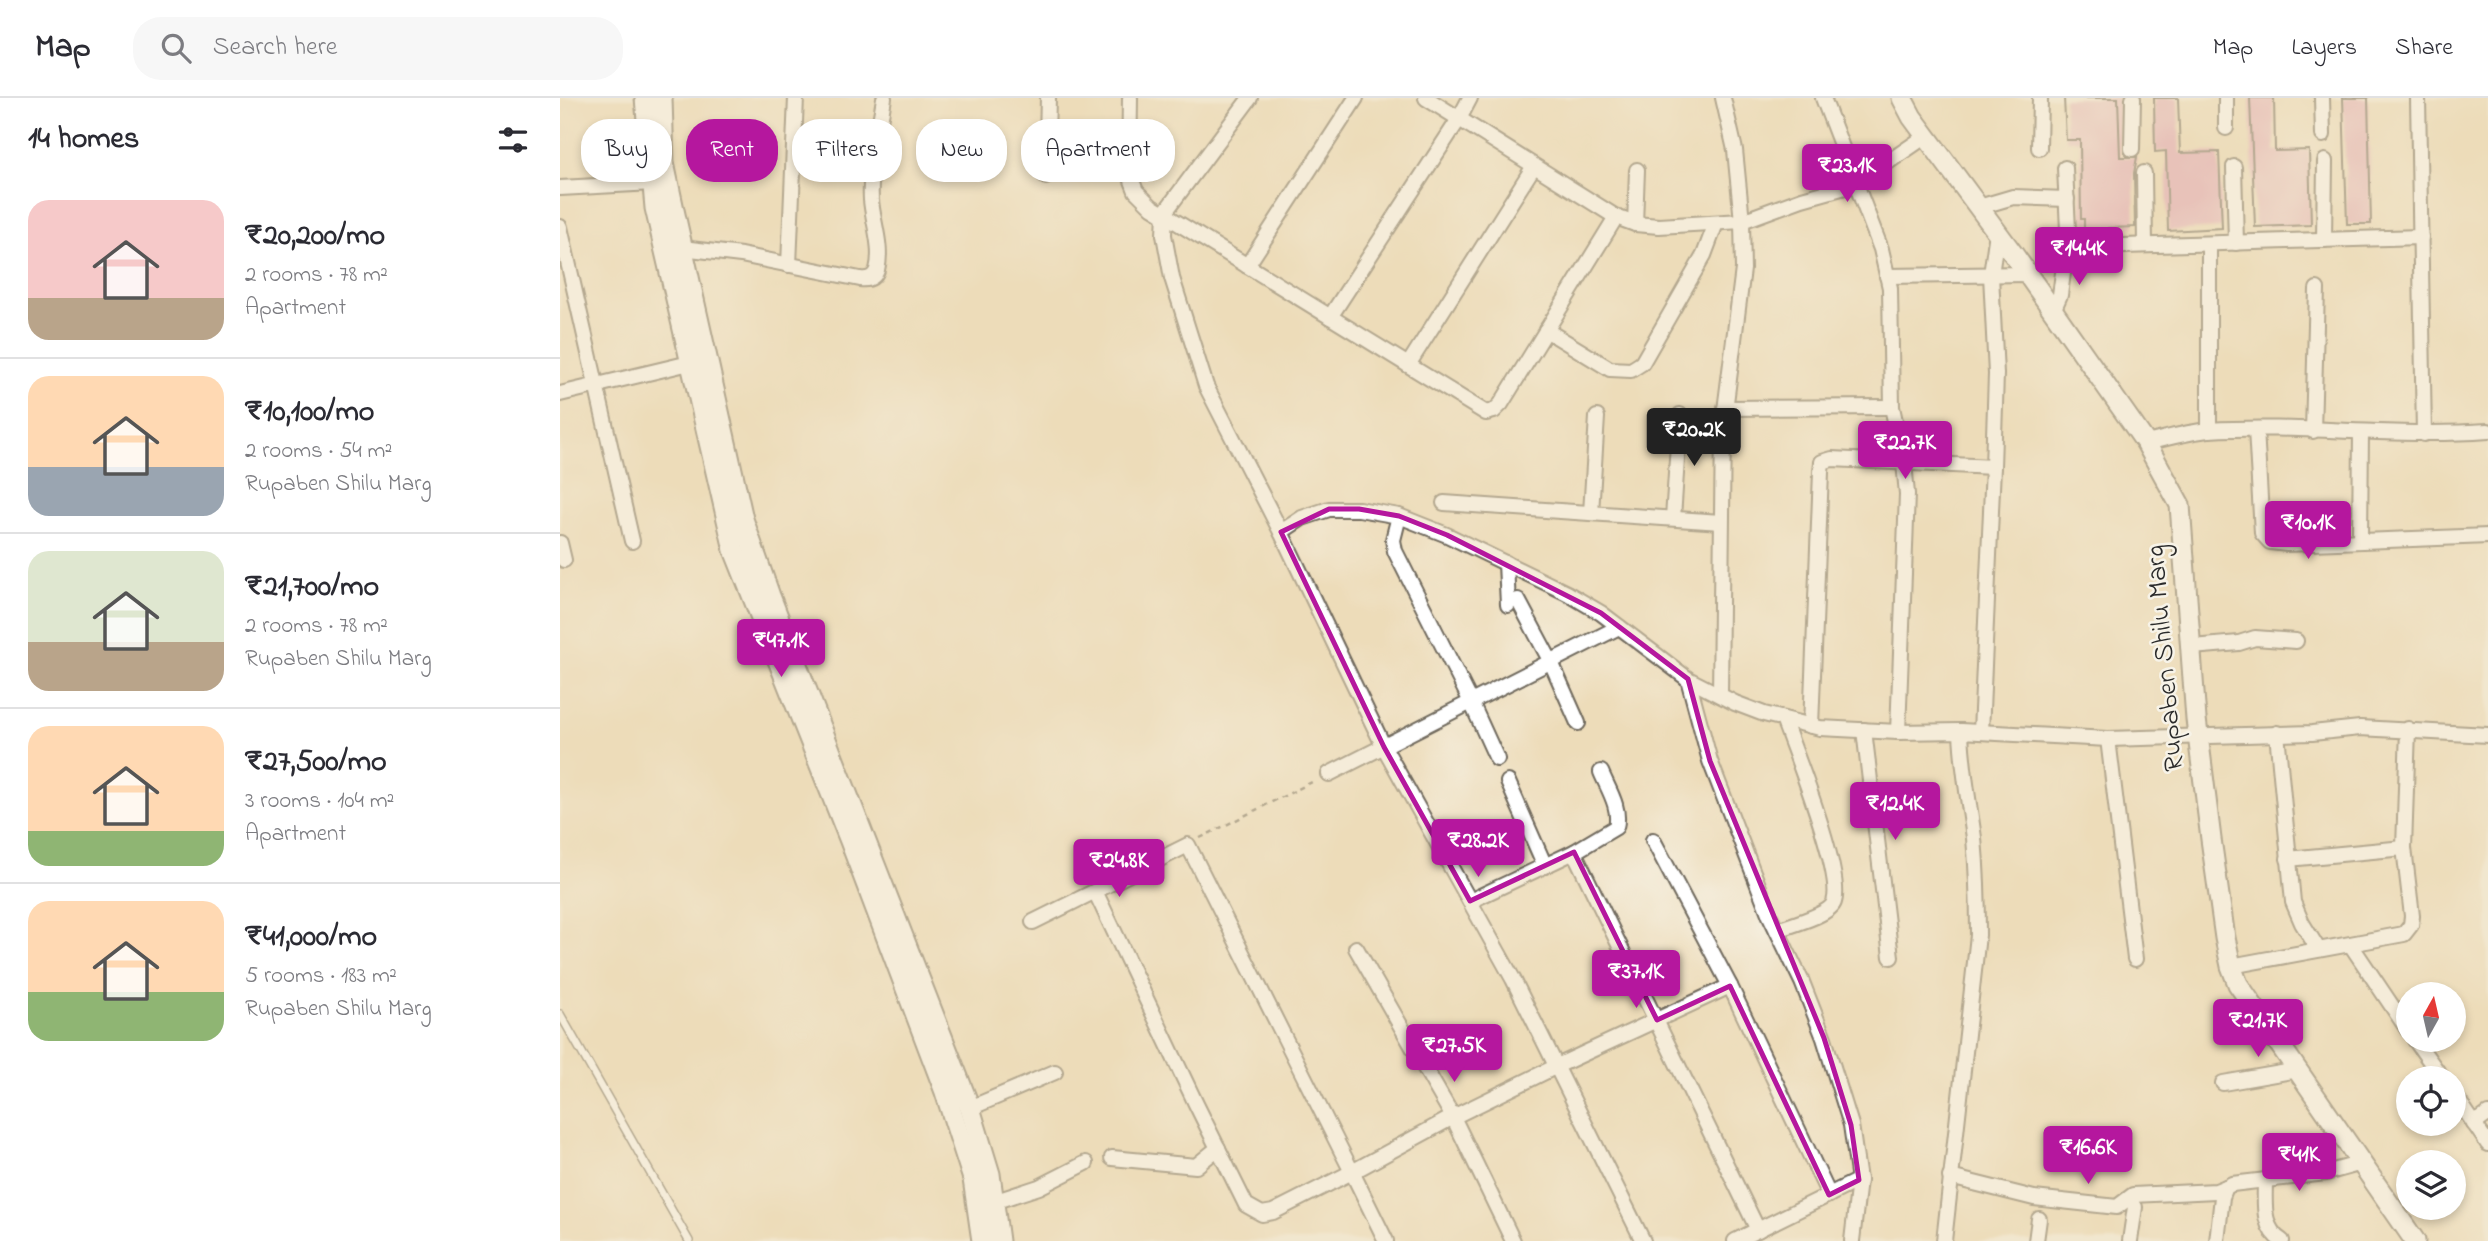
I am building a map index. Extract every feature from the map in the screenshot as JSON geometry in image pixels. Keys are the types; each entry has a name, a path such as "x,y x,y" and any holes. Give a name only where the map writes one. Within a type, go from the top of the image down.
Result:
{"street":[{"path":"645,98 655,208 743,519 970,1108 990,1174 982,1241"},
{"path":"662,98 664,163 682,248 699,360 734,550 845,829 944,1092 973,1179 987,1204 999,1241"},
{"path":"789,265 796,98"},
{"path":"682,248 740,255 868,280 877,268 878,242 871,199 884,98"},
{"path":"1047,119 1048,98"},
{"path":"1130,98 1129,173 1136,191 1152,207 1477,409 1486,412 1494,411 1502,404 1616,216"},
{"path":"1250,98 1165,212 1164,235 1172,278 1206,386 1281,532 1384,747 1513,979 1643,1241"},
{"path":"1247,266 1356,98"},
{"path":"1426,98 1616,216 1635,225 1742,221 1802,199 1856,184 1926,136"},
{"path":"1330,317 1471,98"},
{"path":"1720,695 1721,522 1726,408 1743,269 1742,221 1735,150 1723,98"},
{"path":"1823,98 1881,249 1890,288 1892,407 1904,463 1907,494 1898,732"},
{"name":"Rupaben Shilu Marg","path":"1902,98 1912,117 2028,274 2146,443 2180,505 2199,737 2217,890 2231,967 2238,984 2415,1241"},
{"path":"2039,148 2040,98"},
{"path":"2132,149 2133,98"},
{"path":"2226,98 2226,128"},
{"path":"2322,98 2323,135"},
{"path":"2418,98 2424,434"},
{"path":"2323,240 2325,161"},
{"path":"1408,365 1534,166"},
{"path":"2234,167 2236,243"},
{"path":"2065,168 2068,230 2072,240 2079,245 2421,237"},
{"path":"1635,225 1637,170"},
{"path":"2144,173 2145,245"},
{"path":"560,188 653,183"},
{"path":"1979,207 2013,197 2067,199"},
{"path":"1546,330 1610,369 1630,370 1642,363 1704,255 1716,223"},
{"path":"560,227 632,541"},
{"path":"1981,732 1996,374 1991,275 1997,232"},
{"path":"2209,244 2209,430"},
{"path":"2053,311 2060,295 2066,251"},
{"path":"1887,276 2028,274"},
{"path":"2313,431 2316,289"},
{"path":"560,394 699,360"},
{"path":"1726,408 1892,407"},
{"path":"1673,518 1680,415"},
{"path":"1591,513 1597,417"},
{"path":"2256,429 2262,533 2270,542 2287,544 2488,536"},
{"path":"2146,443 2209,430 2424,434 2488,431"},
{"path":"2360,541 2361,432"},
{"path":"1811,726 1822,462 1832,459 1993,467"},
{"path":"1444,503 1721,522"},
{"path":"1281,532 1302,518 1329,509 1359,509 1399,516 1447,535 1567,593 1619,627 1688,679 1764,714 1811,726 1898,732 1961,731 2108,739 2312,733 2360,728 2488,734"},
{"path":"1399,516 1393,540 1395,551 1497,759"},
{"path":"560,543 564,560"},
{"path":"1506,563 1513,603 1550,662 1578,723"},
{"path":"1329,774 1619,627"},
{"path":"2192,647 2239,643 2255,638 2296,641"},
{"path":"1688,679 1710,761 1777,930 1802,982 1824,1038 1851,1125 1859,1180 1852,1241"},
{"path":"1777,930 1828,911 1834,903 1835,890 1827,847 1783,719"},
{"path":"2231,967 2318,948 2351,945 2404,934 2411,925 2404,848 2408,729"},
{"path":"1864,730 1891,957"},
{"path":"1944,1241 1978,935 1974,839 1963,775 1961,731"},
{"path":"2277,733 2293,902 2302,923 2318,948"},
{"path":"2108,739 2135,959"},
{"path":"1470,901 1574,852 1616,827 1616,807 1601,772"},
{"path":"1508,782 1545,866"},
{"path":"1653,840 1730,986 1829,1195"},
{"path":"1034,922 1188,845 1386,1241"},
{"path":"2288,859 2404,848"},
{"path":"1574,852 1758,1230"},
{"path":"1096,891 1246,1205 1262,1214 1273,1212 1353,1172 1453,1117 1556,1066 1730,986"},
{"path":"2351,945 2396,1012"},
{"path":"1356,948 1453,1117 1513,1241"},
{"path":"2224,1083 2298,1070"},
{"path":"970,1108 1055,1072"},
{"path":"2466,1112 2488,1144"},
{"path":"2474,1124 2488,1114"},
{"path":"1112,1158 1196,1166 1218,1148"},
{"path":"987,1204 1039,1187 1086,1163"},
{"path":"1950,1177 2034,1198 2117,1207 2133,1195 2216,1191 2232,1184 2326,1172 2362,1163"},
{"path":"1735,1241 1859,1180"},
{"path":"2265,1180 2266,1217 2274,1236 2282,1241"},
{"path":"2217,1241 2222,1198 2226,1187"},
{"path":"2130,1241 2135,1207"},
{"path":"2036,1241 2039,1219"}],"lane":[{"path":"560,1014 689,1241"}],"path":[{"path":"1188,845 1329,774"}],"highlighted area":[{"path":"1329,509 1359,509 1399,516 1447,535 1601,613 1688,679 1710,761 1824,1038 1851,1125 1859,1180 1829,1195 1730,986 1657,1020 1574,852 1470,901 1384,747 1281,532"}],"building":[{"path":"2064,98 2118,98 2120,157 2137,157 2134,173 2135,227 2084,231 2084,219 2081,219 2080,140 2066,140"},
{"path":"2154,98 2178,98 2180,153 2219,152 2222,228 2168,231 2166,151 2155,152"},
{"path":"2250,98 2274,98 2275,151 2309,150 2311,225 2255,227"},
{"path":"2343,98 2368,98 2371,224 2347,224"}]}
